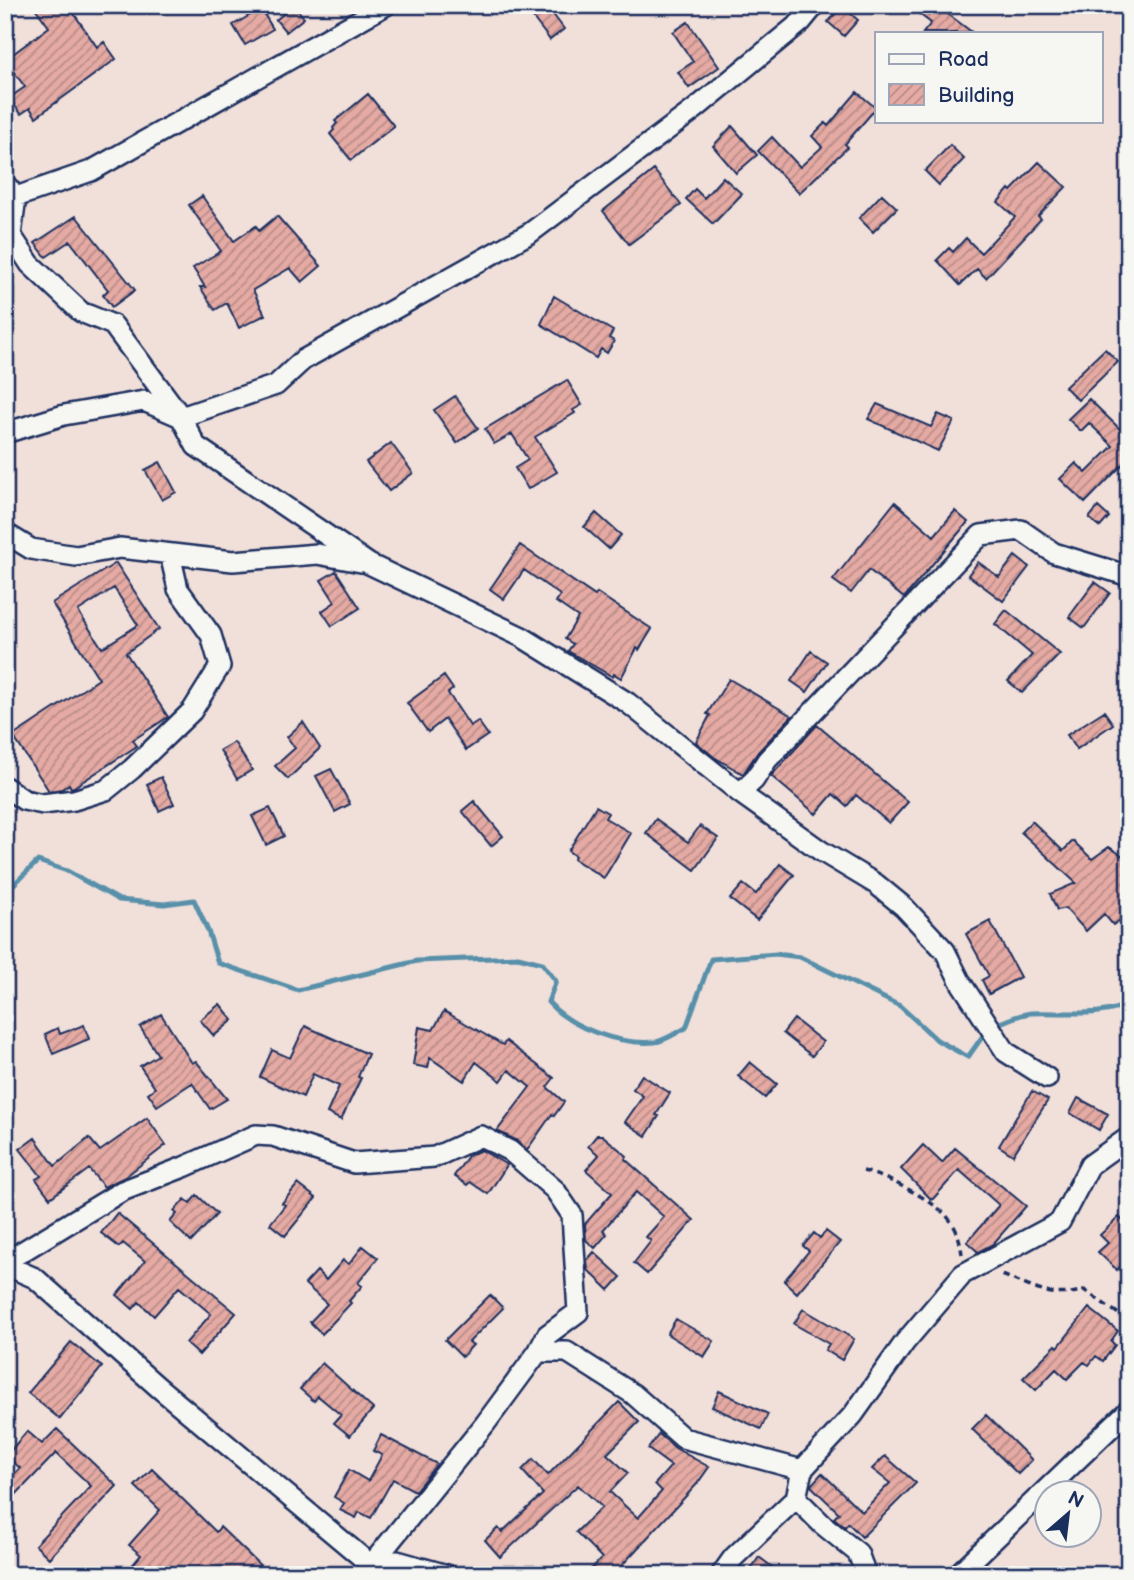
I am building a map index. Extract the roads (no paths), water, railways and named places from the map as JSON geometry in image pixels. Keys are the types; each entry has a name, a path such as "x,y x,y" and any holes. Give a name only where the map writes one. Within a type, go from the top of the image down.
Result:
{"street":[{"path":"386,5 91,172 10,191 11,235 30,264 81,312 113,325 181,417 196,446 369,564 522,637 628,703 740,793 821,851 876,884 904,907 945,951 961,983 1006,1052 1047,1078"},
{"path":"5,433 64,415 144,401 181,417 276,385 303,360 530,233 695,108 801,22 815,5"},
{"path":"740,793 754,780 767,760 981,535 1021,530 1054,553 1129,576"},
{"path":"5,533 31,549 76,556 120,548 233,561 317,554 369,564"},
{"path":"5,787 24,800 43,804 74,800 106,790 132,769 192,710 220,666 211,635 178,589 170,554"},
{"path":"5,1264 122,1191 256,1135 273,1136 354,1163 435,1157 481,1136 510,1151 555,1190 572,1216 578,1312 547,1335 538,1352 485,1424 367,1570"},
{"path":"721,1575 733,1558 796,1497 802,1470 853,1415 905,1342 972,1270 1060,1222 1090,1165 1129,1137"},
{"path":"5,1264 35,1278 367,1570"},
{"path":"538,1352 567,1352 632,1395 683,1438 802,1470"},
{"path":"957,1575 1129,1410"},
{"path":"796,1497 822,1524 858,1553 866,1575"},
{"path":"367,1570 397,1561 447,1575"}],"waterway":[{"path":"5,897 8,890 38,861 67,871 119,900 164,904 194,900 218,963 298,990 417,961 518,957 542,963 556,981 548,1002 558,1012 597,1033 627,1041 659,1041 686,1028 711,959 776,954 800,957 900,1006 937,1040 968,1057 987,1030"},
{"path":"5,950 5,967"},
{"path":"995,1025 1026,1014 1109,1011 1129,1002"}]}
